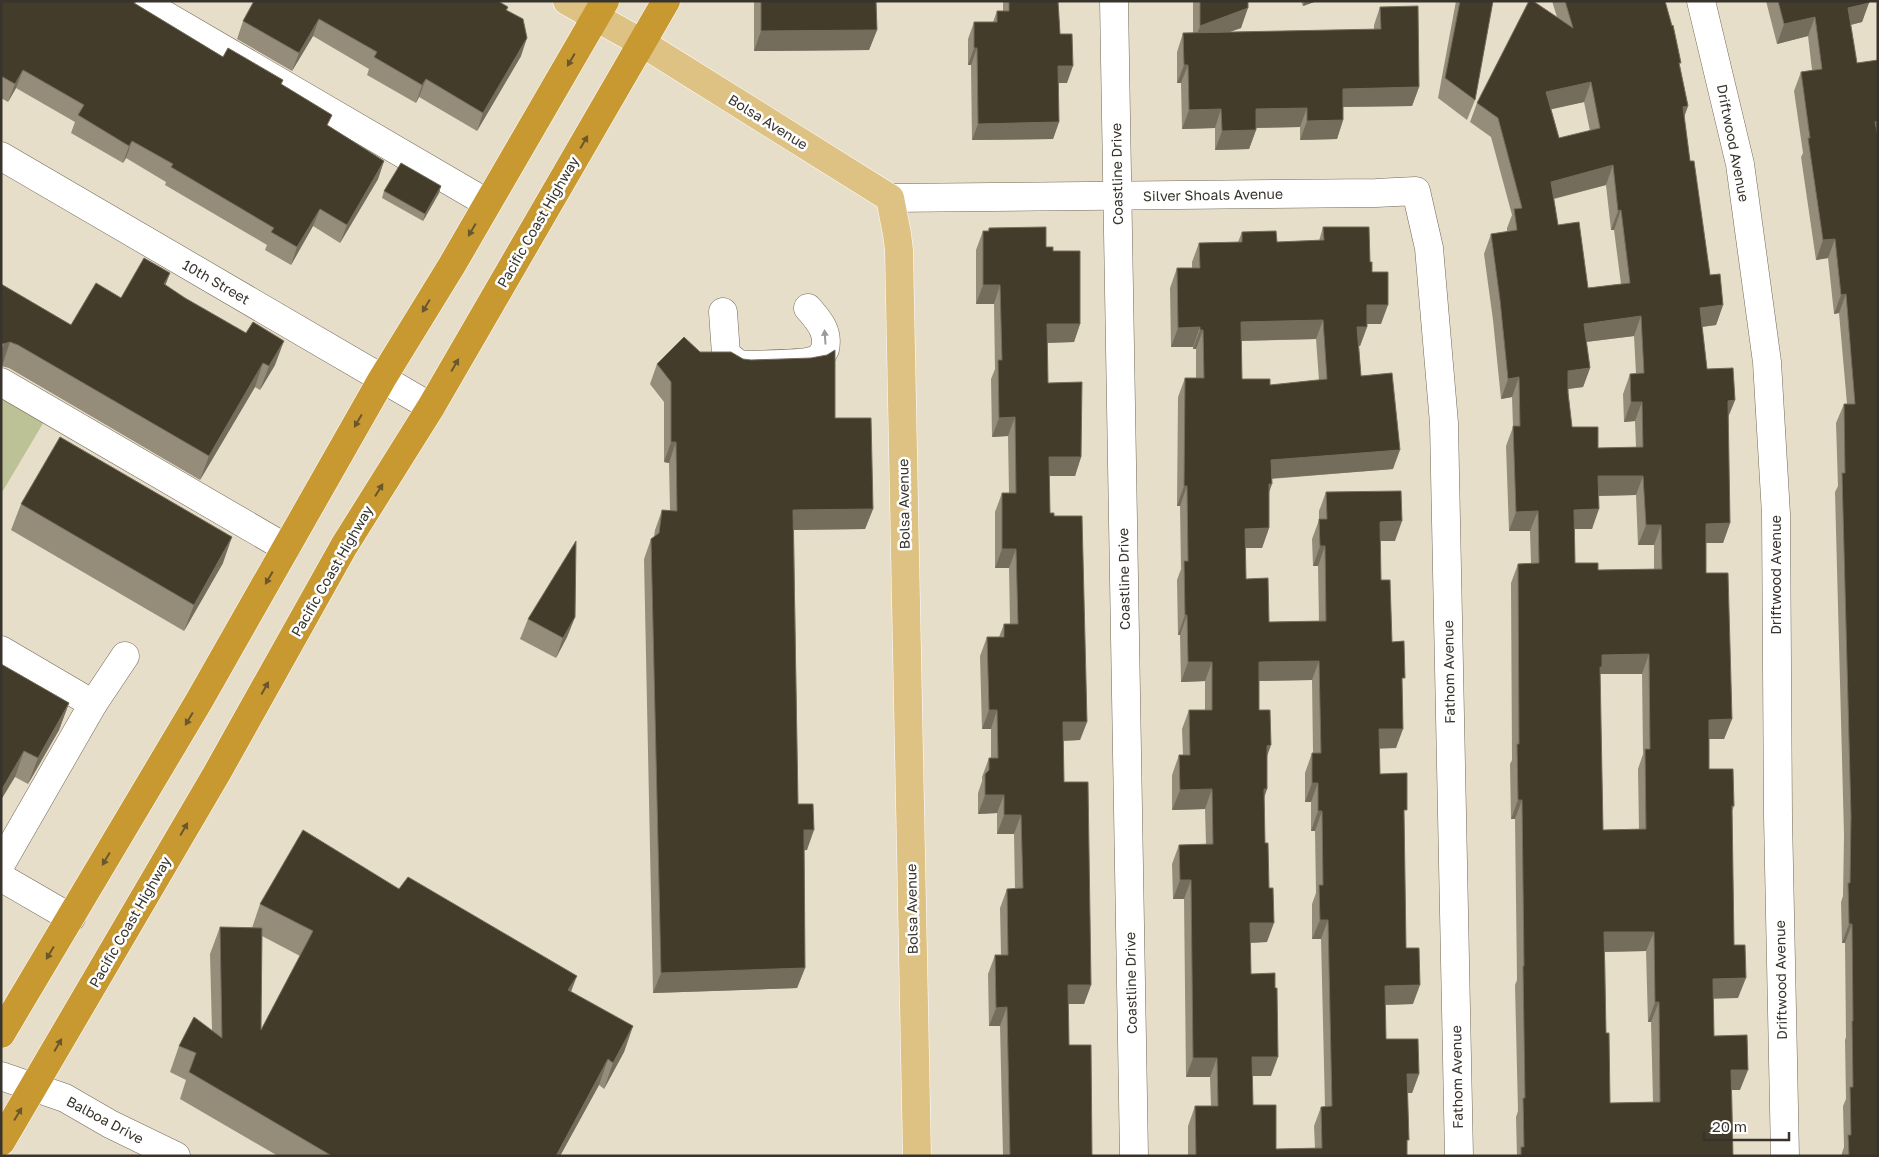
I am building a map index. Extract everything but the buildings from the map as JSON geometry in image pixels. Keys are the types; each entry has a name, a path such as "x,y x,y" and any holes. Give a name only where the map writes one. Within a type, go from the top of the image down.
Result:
{"highway":[{"name":"Pacific Coast Highway","path":"1,1142 212,781 344,546 431,408 666,1"},
{"path":"1,1034 200,701 382,379 487,204 600,9"}],"main road":[{"name":"Bolsa Avenue","path":"567,1 600,9 642,43 890,198 899,250 917,1156"}],"street":[{"path":"141,1 487,204"},
{"name":"Coastline Drive","path":"1114,1 1134,1156"},
{"name":"Driftwood Avenue","path":"1701,1 1740,164 1767,362 1776,514 1778,817 1785,1156"},
{"name":"10th Street","path":"1,156 431,408"},
{"name":"Silver Shoals Avenue","path":"890,198 1416,191"},
{"name":"Fathom Avenue","path":"1416,191 1429,248 1444,423 1459,1156"},
{"path":"723,312 726,354 738,364 746,366 808,362 820,358 824,352 826,334 823,325 808,308"},
{"path":"1,382 286,548"},
{"path":"1,650 93,704"},
{"path":"1,864 93,704 125,656"},
{"path":"1,876 71,918"},
{"name":"Balboa Drive","path":"1,1076 65,1098 110,1124 176,1156"}],"green space":[{"path":"1,396 45,420 1,494"}]}
